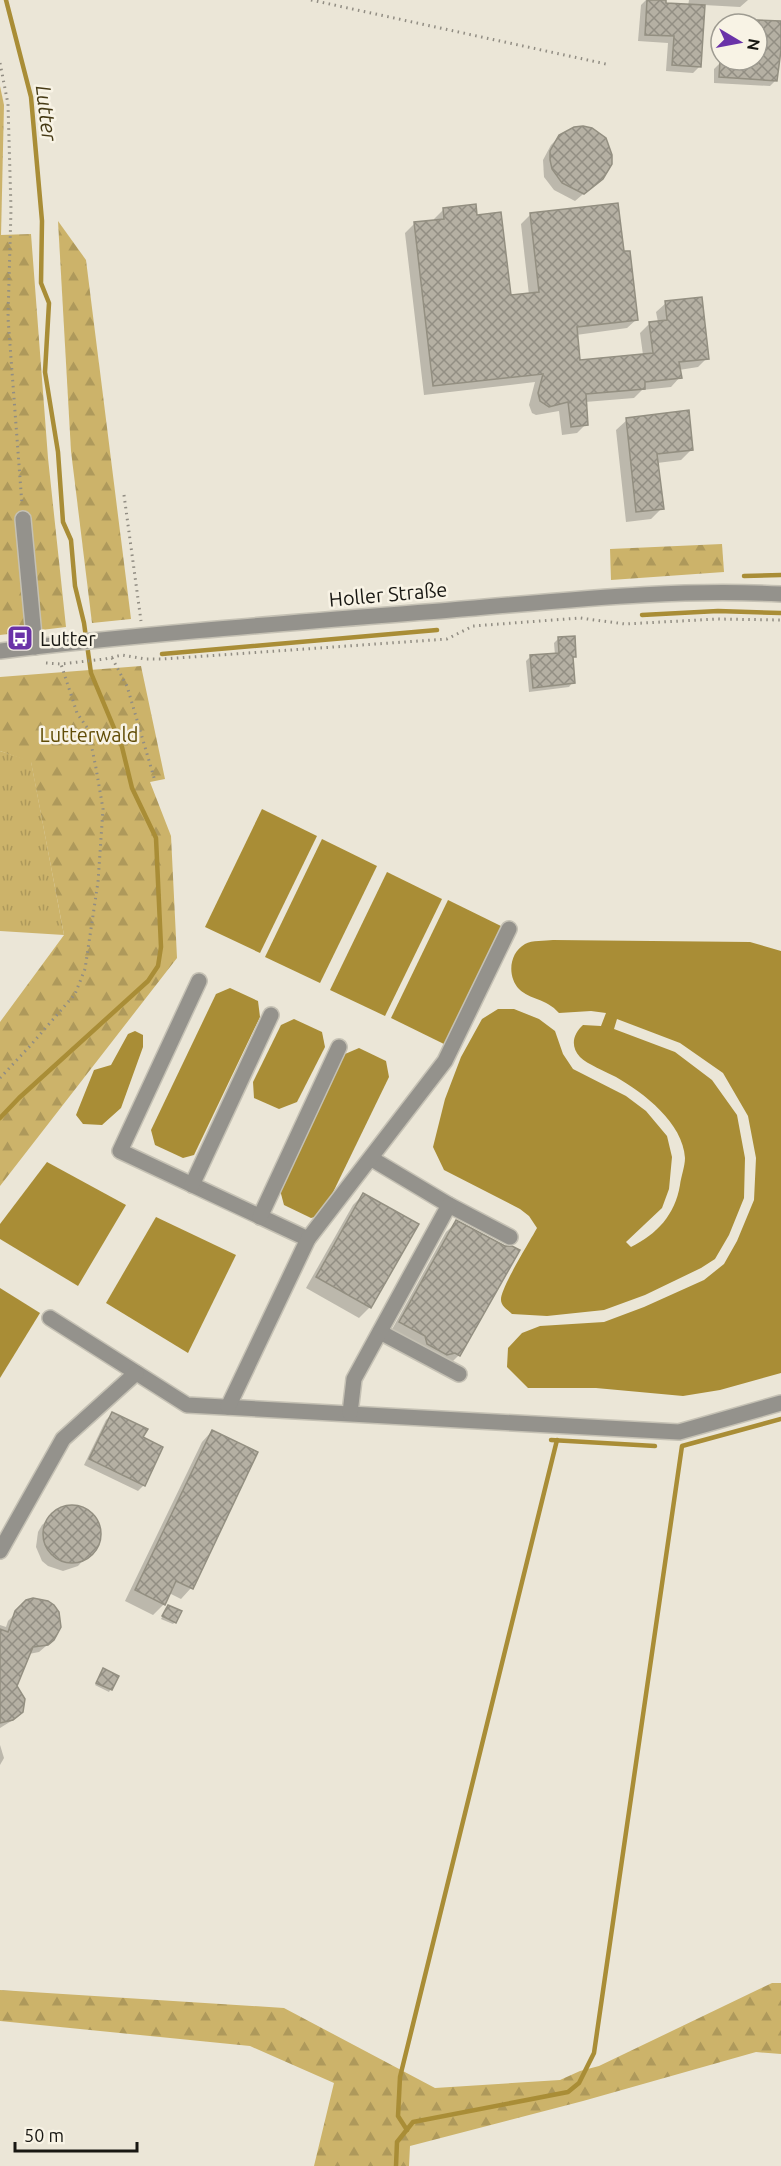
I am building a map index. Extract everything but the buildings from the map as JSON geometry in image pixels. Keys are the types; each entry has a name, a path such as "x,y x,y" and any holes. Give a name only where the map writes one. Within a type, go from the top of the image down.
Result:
{"street":[{"path":"23,519 35,647"},
{"name":"Holler Straße","path":"0,651 335,619 659,594 720,592 781,594"},
{"path":"228,1407 308,1239 372,1159 445,1061 509,929"},
{"path":"199,981 120,1151 308,1239"},
{"path":"192,1185 271,1015"},
{"path":"260,1217 339,1047"},
{"path":"372,1159 449,1205 510,1237"},
{"path":"350,1413 354,1379 449,1205"},
{"path":"50,1318 187,1404 679,1432 781,1403"},
{"path":"380,1332 459,1374"},
{"path":"0,1551 63,1439 136,1373"}],"path":[{"path":"311,0 606,64"},
{"path":"0,63 8,104 11,209 8,318 23,519"},
{"path":"124,495 143,637"},
{"path":"43,662 61,664 122,655 163,659 447,639 473,626 580,618 625,624 717,619 781,620"},
{"path":"112,658 127,687 155,781"},
{"path":"0,1078 75,994 85,969 98,882 103,808 88,729 77,713 61,664"}],"green space":[{"path":"0,86 4,105 1,236 0,235"},
{"path":"58,221 86,260 131,619 92,623 71,451"},
{"path":"31,234 48,458 66,627 0,635 0,235"},
{"path":"722,544 724,572 611,580 610,549"},
{"name":"Lutterwald","path":"141,666 165,779 150,782 171,836 177,958 0,1186 0,1022 64,935 31,762 0,751 0,677"},
{"path":"0,751 31,761 64,935 0,931"},
{"path":"772,1983 781,1983 781,2054 756,2052 583,2101 410,2146 409,2166 314,2166 334,2083 250,2046 0,2021 0,1990 284,2008 435,2088 560,2080 599,2066"}],"shaded area":[{"path":"262,809 317,836 260,953 205,927"},
{"path":"322,839 377,866 320,983 265,957"},
{"path":"387,872 442,899 385,1016 330,990"},
{"path":"448,900 503,927 446,1045 391,1018"},
{"path":"553,940 750,942 781,951 781,1373 720,1390 683,1396 596,1388 528,1388 507,1367 508,1348 522,1333 540,1326 604,1322 704,1280 724,1264 737,1241 754,1200 756,1158 748,1116 723,1073 680,1043 617,1019 614,1029 675,1052 712,1080 737,1115 745,1158 744,1198 729,1235 715,1259 645,1295 604,1310 547,1316 512,1314 503,1306 501,1300 505,1286 537,1228 529,1216 520,1209 444,1170 433,1147 445,1099 461,1057 482,1019 498,1009 514,1009 539,1019 555,1031 563,1054 573,1069 626,1096 646,1111 667,1136 672,1157 669,1189 662,1208 626,1242 631,1247 657,1230 669,1214 678,1196 685,1161 683,1145 677,1133 670,1121 650,1100 616,1077 587,1062 577,1053 574,1040 580,1029 583,1025 601,1026 606,1013 591,1011 559,1013 549,1004 523,993 515,984 511,971 513,959 520,948 531,942"},
{"path":"230,988 258,1001 260,1017 194,1155 183,1158 155,1145 151,1130 216,994"},
{"path":"294,1019 322,1032 325,1047 297,1102 279,1109 254,1098 253,1082 281,1025"},
{"path":"135,1031 143,1035 143,1047 121,1108 102,1125 83,1124 76,1115 94,1070 111,1065 128,1034"},
{"path":"359,1048 386,1061 389,1077 322,1215 311,1218 284,1205 280,1190 345,1054"},
{"path":"47,1162 126,1205 78,1286 0,1239 0,1224"},
{"path":"156,1217 236,1255 188,1353 106,1303"},
{"path":"0,1288 40,1313 0,1378"}],"waterway":[{"name":"Lutter","path":"0,1118 148,981 158,966 161,947 156,838 132,788 122,747 91,673 84,623 75,586 71,540 63,522 58,452 45,372 49,303 41,283 42,221 31,97 6,0"},
{"path":"744,576 781,575"},
{"path":"642,615 718,611 781,613"},
{"path":"162,654 437,630"},
{"path":"396,2166 397,2142 413,2122 568,2092 579,2083 594,2053 682,1446 781,1419"},
{"path":"551,1440 655,1446"},
{"path":"407,2130 398,2116 400,2077 557,1440"}],"place":[{"name":"Lutter","path":"20,638"}]}
